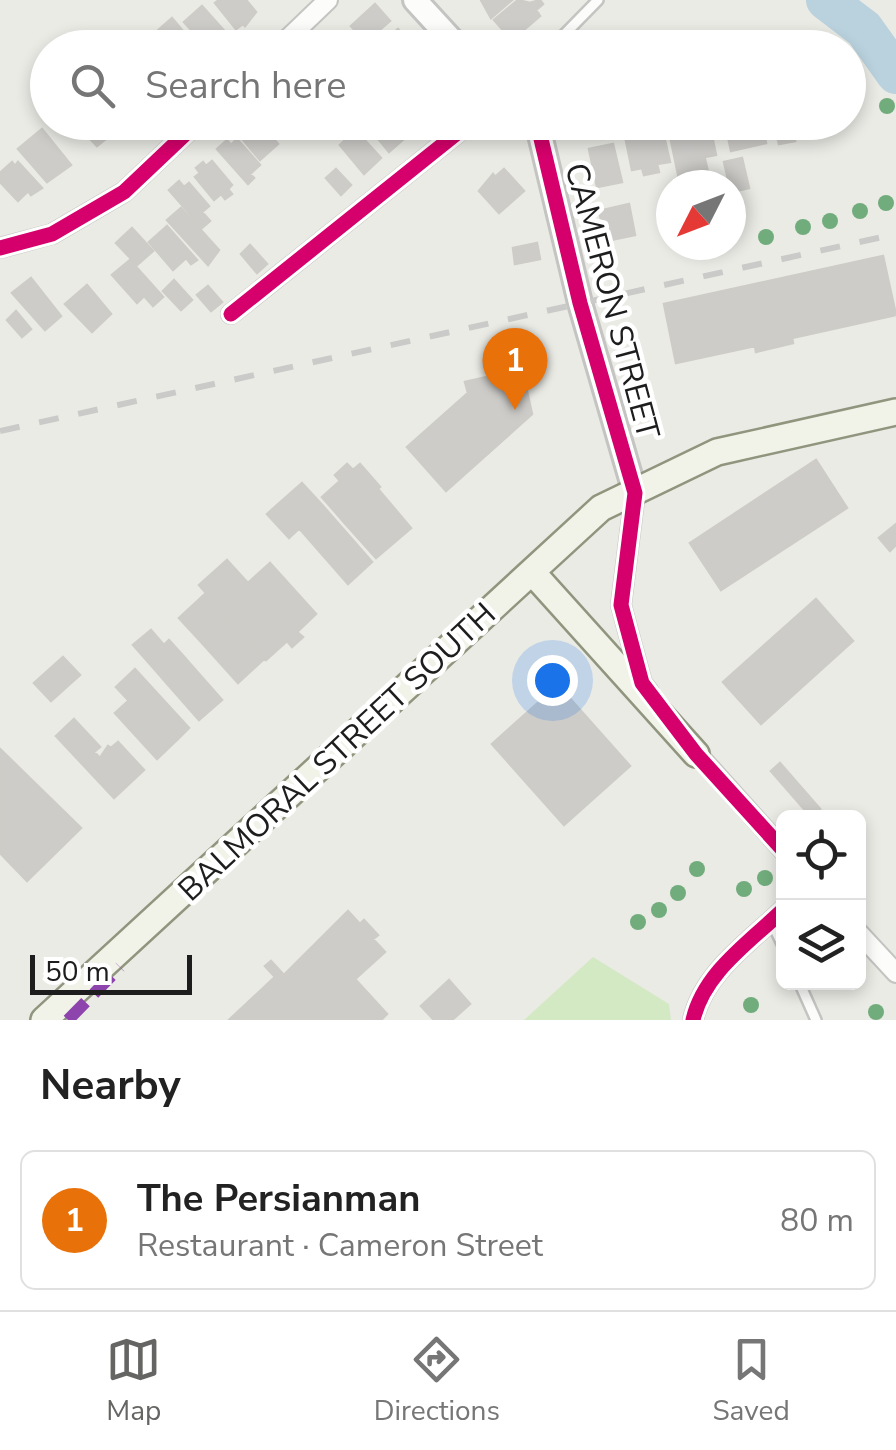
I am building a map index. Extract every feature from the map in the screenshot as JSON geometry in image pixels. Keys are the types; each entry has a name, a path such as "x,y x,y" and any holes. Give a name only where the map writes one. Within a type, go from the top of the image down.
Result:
{"main road":[{"name":"BALMORAL STREET SOUTH","path":"44,1020 600,508 717,452 896,412"},
{"path":"532,572 696,754"}],"street":[{"path":"297,30 328,0"},
{"path":"415,0 442,30"},
{"path":"0,248 52,234 124,192 179,140"},
{"path":"231,314 448,140"},
{"name":"CAMERON STREET","path":"541,140 580,304 636,493"},
{"path":"636,493 621,605 642,683 696,754 776,841"},
{"path":"693,1020 703,992 717,972 776,916"},
{"path":"866,941 896,973"}],"lane":[{"path":"569,30 598,0"},
{"path":"803,990 816,1020"}],"green space":[{"path":"593,957 669,1004 671,1020 524,1020"}],"building":[{"path":"246,0 256,12 245,26 236,29 215,3"},
{"path":"481,0 512,0 491,18"},
{"path":"518,0 540,0 543,4 536,10 540,16 524,30 503,30 494,20"},
{"path":"375,4 390,21 380,30 355,30 351,26"},
{"path":"202,6 223,30 191,30 184,22"},
{"path":"172,18 182,30 158,30"},
{"path":"30,139 51,140 71,165 47,182 18,149"},
{"path":"227,140 231,145 238,140 260,165 250,174 254,178 248,184 217,149"},
{"path":"243,140 275,140 278,144 260,160"},
{"path":"345,140 365,140 381,158 364,174 340,145"},
{"path":"379,140 402,140 389,152"},
{"path":"665,140 670,162 657,164 656,173 644,175 642,168 632,170 626,141"},
{"path":"671,140 701,140 708,170 677,170"},
{"path":"700,140 713,140 716,155 704,157"},
{"path":"729,140 765,140 766,143 731,151"},
{"path":"613,144 622,182 597,187 589,149"},
{"path":"742,158 745,170 726,170 724,162"},
{"path":"212,161 232,185 228,189 232,194 225,199 221,194 214,200 195,177 200,173 196,168"},
{"path":"12,162 15,166 18,162 42,188 31,195 28,191 18,201 0,182 0,173"},
{"path":"336,169 351,185 341,195 326,178"},
{"path":"504,169 524,191 499,213 479,191 493,174 495,177"},
{"path":"179,181 184,187 189,183 209,206 202,212 210,221 202,228 169,190"},
{"path":"629,204 635,235 606,241 599,211"},
{"path":"181,208 219,250 208,265 167,220"},
{"path":"167,226 197,260 191,264 186,258 173,270 149,242"},
{"path":"132,228 153,251 137,265 116,243"},
{"path":"537,243 540,259 515,264 513,248"},
{"path":"250,245 267,264 257,273 241,254"},
{"path":"883,256 896,315 792,338 793,343 756,352 755,346 676,363 664,304"},
{"path":"130,260 163,297 153,306 144,296 137,303 112,275"},
{"path":"31,278 61,316 45,330 12,293"},
{"path":"174,280 192,300 181,310 163,291"},
{"path":"87,285 111,314 92,332 65,304"},
{"path":"208,286 222,302 211,311 197,295"},
{"path":"16,311 31,329 22,337 7,320"},
{"path":"522,369 532,414 446,491 407,447 468,393 465,382"},
{"path":"816,460 847,508 721,590 690,543"},
{"path":"347,464 353,470 360,464 380,487 342,520 322,497 340,481 335,475"},
{"path":"302,483 323,506 289,538 267,514"},
{"path":"378,489 411,528 376,558 342,520"},
{"path":"323,506 372,562 348,584 299,528"},
{"path":"896,524 896,545 890,551 879,538"},
{"path":"227,560 248,583 270,563 316,614 297,632 303,637 292,647 287,641 266,660 199,585"},
{"path":"206,593 230,620 203,644 179,618"},
{"path":"816,599 853,641 761,724 723,682"},
{"path":"230,620 264,659 238,683 203,644"},
{"path":"151,630 164,645 169,640 186,659 163,679 133,645"},
{"path":"63,657 80,675 51,701 34,683"},
{"path":"186,659 222,700 199,720 163,679"},
{"path":"135,669 189,728 179,738 137,693 129,701 116,687"},
{"path":"558,685 630,766 564,825 492,744"},
{"path":"137,693 179,738 157,759 115,713"},
{"path":"74,719 100,747 94,752 100,758 108,746 118,742 144,770 114,798 56,736"},
{"path":"0,749 81,828 27,881 0,853"},
{"path":"780,763 820,809 805,810 771,771"},
{"path":"348,911 378,935 373,939 385,952 355,979 387,1014 381,1020 229,1020 275,977 265,966 271,961 284,975"},
{"path":"449,980 470,1004 452,1020 434,1020 421,1006"}],"waterway":[{"path":"826,0 865,30"},
{"path":"866,32 896,74"}],"railway":[{"path":"0,431 896,234"}],"marked path":[{"path":"68,1020 120,967"}],"cycle path":[{"path":"0,248 52,234 124,192 179,140"},
{"path":"231,314 448,140"},
{"path":"541,140 580,303 635,493 621,605 642,683 696,754 776,842"},
{"path":"693,1020 718,972 776,916"}],"place":[{"name":"The Persianman","path":"515,410"}]}
